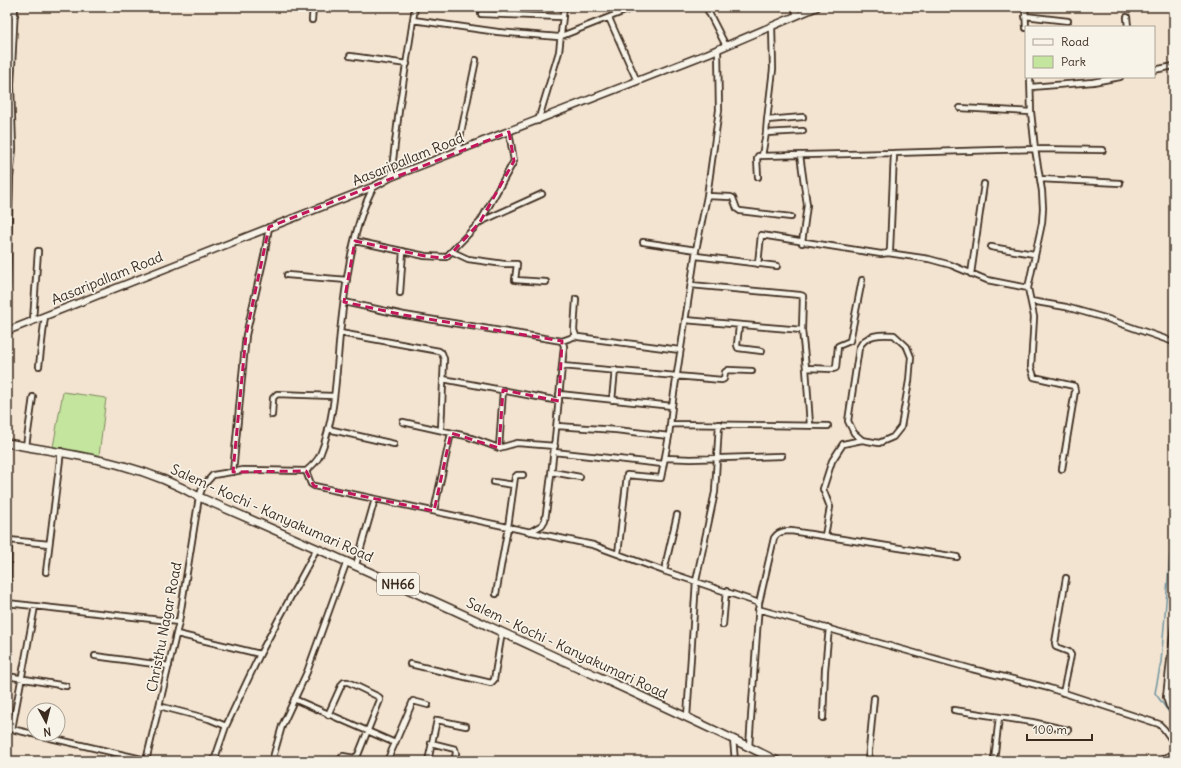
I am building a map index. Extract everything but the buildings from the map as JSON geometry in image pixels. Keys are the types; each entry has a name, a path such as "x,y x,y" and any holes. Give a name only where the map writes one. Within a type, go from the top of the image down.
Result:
{"highway":[{"name":"Salem - Kochi - Kanyakumari Road","path":"7,443 122,464 147,472 183,487 199,497 356,565 687,717 777,761"}],"main road":[{"name":"Aasaripallam Road","path":"7,331 375,186 391,177 538,121 726,46 816,7"}],"street":[{"path":"7,287 9,178 13,148 10,115 15,7"},
{"path":"312,20 313,7"},
{"path":"391,177 399,110 415,7"},
{"path":"504,7 504,15"},
{"path":"538,121 559,52 564,7"},
{"path":"413,20 498,32 560,37 635,7"},
{"path":"706,7 726,46"},
{"path":"794,7 798,15"},
{"path":"1024,7 1026,26"},
{"path":"481,14 562,17"},
{"path":"7,16 15,15"},
{"path":"1025,16 1068,20"},
{"path":"1127,17 1128,26"},
{"path":"609,18 637,81"},
{"path":"762,156 773,69 772,26"},
{"path":"618,554 627,475 661,478 665,458 680,350 696,250 707,196 719,110 718,49"},
{"path":"350,56 407,64"},
{"path":"457,152 476,60"},
{"path":"1155,70 1174,66"},
{"path":"1030,78 1031,112 1043,208 1042,223 1034,254 1028,288 1034,317 1031,367 1034,377 1074,386 1075,391 1062,469"},
{"path":"1031,87 1093,82 1115,78"},
{"path":"960,108 1031,112"},
{"path":"767,120 803,117"},
{"path":"766,133 804,131"},
{"path":"354,241 443,258 446,257 453,252 480,222 514,161 509,132"},
{"path":"7,148 13,148"},
{"path":"758,177 757,157 762,156 1035,149 1103,150"},
{"path":"888,253 890,250 894,153"},
{"path":"800,155 807,205 802,243"},
{"path":"1040,179 1120,183"},
{"path":"971,274 984,184"},
{"path":"199,497 204,486 213,475 243,470 306,470 316,462 320,456 328,429 347,280 354,241 367,199 375,186"},
{"path":"480,222 542,194"},
{"path":"707,196 731,197 740,211 791,217"},
{"path":"233,472 246,335 264,257 269,227"},
{"path":"758,264 761,235 802,243 929,259 951,265 987,280 1028,288"},
{"path":"643,242 696,250"},
{"path":"991,247 1034,254"},
{"path":"33,320 38,251"},
{"path":"400,293 403,251"},
{"path":"453,252 468,259 504,264 517,264 515,280 546,282"},
{"path":"696,256 777,266"},
{"path":"287,275 347,280"},
{"path":"806,368 836,368 838,346 850,341 862,280"},
{"path":"691,285 800,295 804,298 802,330 810,426"},
{"path":"576,299 574,330 576,336"},
{"path":"344,302 404,315 562,341 576,336 680,350"},
{"path":"1031,302 1066,307 1105,318 1174,342"},
{"path":"39,366 45,316"},
{"path":"685,320 739,326 802,330"},
{"path":"739,326 738,348 762,351"},
{"path":"340,333 439,351 442,353 444,356 441,430"},
{"path":"825,536 830,507 824,489 832,461 843,444 862,440 879,443 893,437 901,427 909,381 911,357 907,347 894,335 876,335 861,343 859,348 848,420 854,433 862,440"},
{"path":"530,532 545,522 557,426 564,346 562,341"},
{"path":"562,366 722,380 724,379 725,372 728,370 752,371"},
{"path":"612,400 615,370"},
{"path":"443,379 559,402"},
{"path":"499,448 503,390"},
{"path":"272,415 274,398 277,394 333,396"},
{"path":"559,394 672,406"},
{"path":"26,446 33,397"},
{"path":"403,422 466,436 499,448 517,443 555,446"},
{"path":"670,424 828,426"},
{"path":"687,717 696,581 715,492 719,424"},
{"path":"557,426 616,430 669,436"},
{"path":"328,429 394,444"},
{"path":"434,511 451,433"},
{"path":"46,572 61,452"},
{"path":"554,452 663,464"},
{"path":"665,458 691,460 782,456"},
{"path":"306,470 311,484 314,486 592,545 759,603"},
{"path":"552,472 580,477"},
{"path":"496,594 516,476 524,475"},
{"path":"494,482 514,485"},
{"name":"Christhu Nagar Road","path":"146,761 177,634 199,497"},
{"path":"356,565 375,499"},
{"path":"664,571 677,515"},
{"path":"749,747 758,609 771,546 776,535 791,530 957,557"},
{"path":"7,598 9,540 49,544"},
{"path":"214,761 226,726 260,654 317,548"},
{"path":"272,761 282,726 307,672 347,561"},
{"path":"1063,693 1071,655 1069,652 1056,647 1055,643 1066,578"},
{"path":"723,625 726,592"},
{"path":"7,603 179,622"},
{"path":"35,606 22,678 10,729 146,761"},
{"path":"758,609 1063,693 1162,726 1174,743"},
{"path":"1174,626 1166,697 1169,706 1174,711"},
{"path":"823,718 824,670 829,628"},
{"path":"410,664 491,683 494,680 502,632"},
{"path":"177,634 260,654"},
{"path":"95,656 169,666"},
{"path":"7,676 66,686"},
{"path":"328,715 344,682 348,682 379,697 380,700 358,755 354,758 343,756 339,761"},
{"path":"868,761 874,698"},
{"path":"294,699 366,732 395,743"},
{"path":"387,761 413,701 428,705"},
{"path":"159,706 209,719 226,726"},
{"path":"954,710 1068,730"},
{"path":"994,761 1000,717"},
{"path":"428,761 437,720 466,726"},
{"path":"733,739 735,761"},
{"path":"432,742 454,749 456,753 454,761"},
{"path":"1160,761 1174,752"}],"highlighted area":[{"path":"509,132 514,161 480,222 450,255 443,258 425,256 355,241 344,302 404,315 562,341 559,401 503,390 499,448 451,433 434,511 314,486 306,471 233,472 246,335 269,227"}],"green space":[{"path":"63,392 106,398 99,456 53,447"}],"waterway":[{"path":"1174,541 1170,555 1161,662 1155,693 1174,719"}]}
